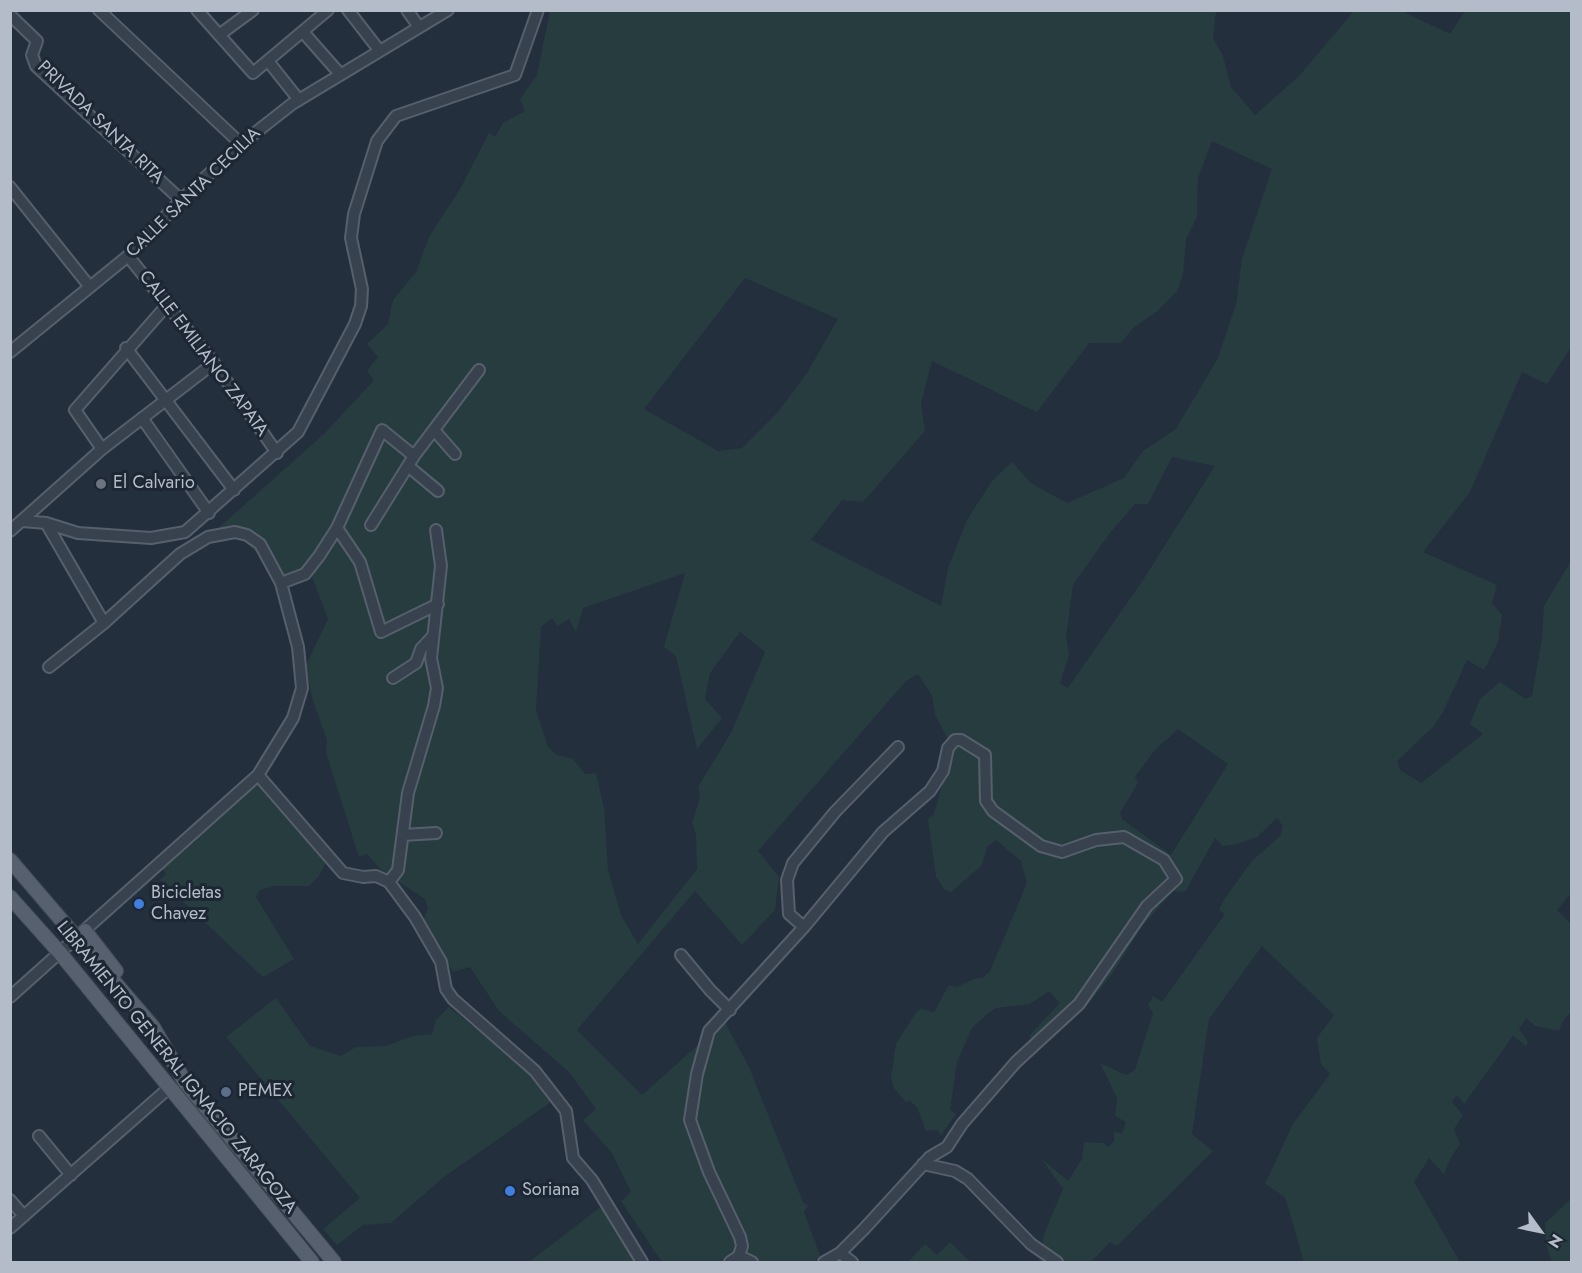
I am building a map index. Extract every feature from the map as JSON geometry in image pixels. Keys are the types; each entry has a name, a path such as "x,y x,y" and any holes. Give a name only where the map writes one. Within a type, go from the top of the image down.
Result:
{"main road":[{"name":"LIBRAMIENTO GENERAL IGNACIO ZARAGOZA","path":"10,860 81,935 153,1027 185,1082 334,1263"},
{"name":"LIBRAMIENTO GENERAL IGNACIO ZARAGOZA","path":"10,897 170,1087 312,1263"}],"street":[{"path":"99,10 241,144"},
{"path":"197,10 253,73 328,10"},
{"path":"219,35 252,10"},
{"path":"348,10 379,50"},
{"path":"407,10 419,27"},
{"name":"CALLE SANTA CECILIA","path":"10,352 128,256 181,200 241,144 299,100 448,10"},
{"path":"23,521 46,523 78,533 169,537 185,532 277,453 297,432 355,324 361,306 362,289 351,238 354,214 377,141 387,124 396,116 515,75 538,10"},
{"name":"PRIVADA SANTA RITA","path":"10,15 37,41 33,55 36,66 181,200"},
{"path":"303,32 340,74"},
{"path":"268,61 299,100"},
{"path":"10,187 90,287"},
{"name":"CALLE EMILIANO ZAPATA","path":"128,256 214,363 277,453"},
{"path":"102,449 75,410 126,348 167,305"},
{"path":"126,348 234,490"},
{"path":"10,531 102,449 214,363"},
{"path":"371,525 411,461 479,370"},
{"path":"142,418 209,513"},
{"path":"434,429 455,454"},
{"path":"281,583 305,574 337,528 382,430 438,491"},
{"path":"46,523 104,623"},
{"path":"337,528 360,561 381,633 438,604"},
{"path":"389,882 398,870 408,793 434,706 437,688 431,658 441,566 436,530"},
{"path":"10,997 258,776 293,718 302,688 298,647 281,583 260,544 235,532 208,537 180,554 104,623 49,667"},
{"path":"169,537 180,554"},
{"path":"393,678 416,663 421,649 433,636"},
{"path":"752,1263 734,1259 742,1246 740,1237 709,1172 690,1120 697,1074 709,1031 804,927 883,832 930,791 944,771 948,748 955,740 961,740 985,755 986,801 993,811 1041,846 1062,852 1096,840 1124,837 1164,860 1176,879 1147,906 1079,1004 1016,1062 962,1124 947,1147 923,1164 892,1200 840,1253 824,1263"},
{"path":"804,927 789,914 787,880 793,863 835,812 897,747"},
{"path":"258,776 343,873 363,877 376,876 389,882 416,917 441,962 446,989 453,999 535,1071 566,1111 573,1158 592,1180 642,1263"},
{"path":"403,835 436,833"},
{"path":"681,955 730,1010"},
{"path":"10,1228 170,1087"},
{"path":"39,1136 71,1175"},
{"path":"923,1164 955,1171 968,1179 1031,1244 1057,1263"},
{"path":"10,1200 24,1216"},
{"path":"840,1253 852,1263"}],"green space":[{"path":"550,11 1216,11 1213,38 1223,56 1231,87 1255,115 1299,76 1354,11 1402,11 1450,34 1465,11 1571,11 1571,347 1547,384 1522,372 1470,492 1423,552 1497,585 1492,603 1502,615 1498,642 1484,670 1467,660 1443,712 1433,727 1397,761 1400,770 1421,783 1483,734 1470,724 1480,699 1500,682 1526,699 1532,696 1542,639 1544,606 1571,561 1572,892 1557,910 1571,924 1571,1012 1563,1021 1559,1031 1535,1026 1526,1018 1519,1029 1528,1042 1526,1046 1513,1036 1464,1104 1457,1095 1452,1102 1463,1115 1454,1129 1460,1144 1451,1157 1444,1174 1429,1158 1414,1182 1460,1262 1304,1262 1285,1197 1265,1184 1293,1124 1330,1074 1321,1064 1317,1038 1334,1015 1262,946 1209,1019 1192,1134 1213,1151 1117,1246 1110,1242 1091,1262 1039,1262 1044,1234 1063,1189 1041,1158 1068,1181 1082,1159 1084,1142 1103,1143 1108,1147 1114,1141 1114,1132 1122,1133 1126,1122 1115,1116 1117,1098 1100,1063 1126,1075 1135,1070 1153,1013 1148,1005 1153,996 1162,1002 1225,914 1219,910 1225,898 1252,861 1280,836 1283,826 1277,818 1257,837 1237,844 1222,846 1215,838 1185,892 1173,891 1141,928 1112,974 1088,1004 1040,1047 1029,1036 1060,1003 1049,991 1030,1004 996,1008 986,1015 972,1028 957,1062 950,1110 956,1114 941,1135 937,1130 926,1131 917,1107 910,1101 906,1102 894,1088 891,1078 896,1044 917,1011 921,1009 934,1012 949,985 956,987 982,978 990,971 1027,883 1021,861 996,840 987,847 982,865 951,892 945,890 936,877 928,819 934,814 952,747 935,714 932,696 918,674 906,681 758,851 779,877 775,910 742,945 695,891 577,1030 642,1095 726,1020 749,1067 803,1202 808,1206 804,1212 821,1258 812,1262 662,1262 621,1201 631,1192 612,1153 583,1120 596,1109 569,1072 499,1011 470,967 453,972 423,921 428,908 425,899 381,870 367,854 359,857 326,753 327,740 312,698 306,665 328,619 311,574 271,577 265,561 242,538 214,532 325,433 374,380 367,371 378,357 367,344 388,324 393,300 416,272 429,237 460,189 489,133 495,137 503,123 525,111 520,99 537,75","holes":["1212,141 1272,169 1242,259 1236,304 1218,358 1176,429 1143,451 1124,478 1067,503 1031,483 1012,462 992,481 967,520 948,568 941,606 811,540 842,500 863,502 925,431 921,403 932,361 1037,412 1089,343 1121,343 1133,328 1159,310 1177,291 1183,275 1186,239 1197,217 1198,178","745,278 838,319 807,373 778,412 742,448 718,451 644,409","1172,457 1215,466 1143,580 1068,688 1060,683 1069,655 1066,637 1073,585 1109,534 1135,504 1148,504","685,573 664,647 676,656 697,749 722,718 705,699 710,673 740,632 765,652 731,733 698,787 700,798 692,823 696,834 697,869 638,944 621,915 608,870 604,808 596,773 585,774 573,759 557,755 548,747 536,710 541,627 552,618 557,626 569,619 576,632 583,608","1178,729 1228,764 1171,855 1122,819 1120,813 1138,783 1135,777 1154,751"]},
{"path":"258,775 329,856 319,876 309,886 273,886 260,890 256,897 294,959 263,977 160,880 166,874 155,859 247,778"},
{"path":"276,998 310,1046 341,1056 356,1047 386,1046 413,1036 432,1034 436,1020 449,1007 512,1058 554,1100 444,1177 391,1223 363,1225 337,1245 323,1229 360,1198 226,1037"},
{"path":"1571,1199 1571,1262 1552,1262 1546,1244 1545,1223"},
{"path":"603,1205 638,1262 529,1262"},
{"path":"950,1242 971,1262 908,1262 925,1244 937,1255"}],"place":[{"name":"El Calvario","path":"101,484"},
{"name":"Bicicletas Chavez","path":"139,904"},
{"name":"PEMEX","path":"226,1092"},
{"name":"Soriana","path":"510,1191"}]}
